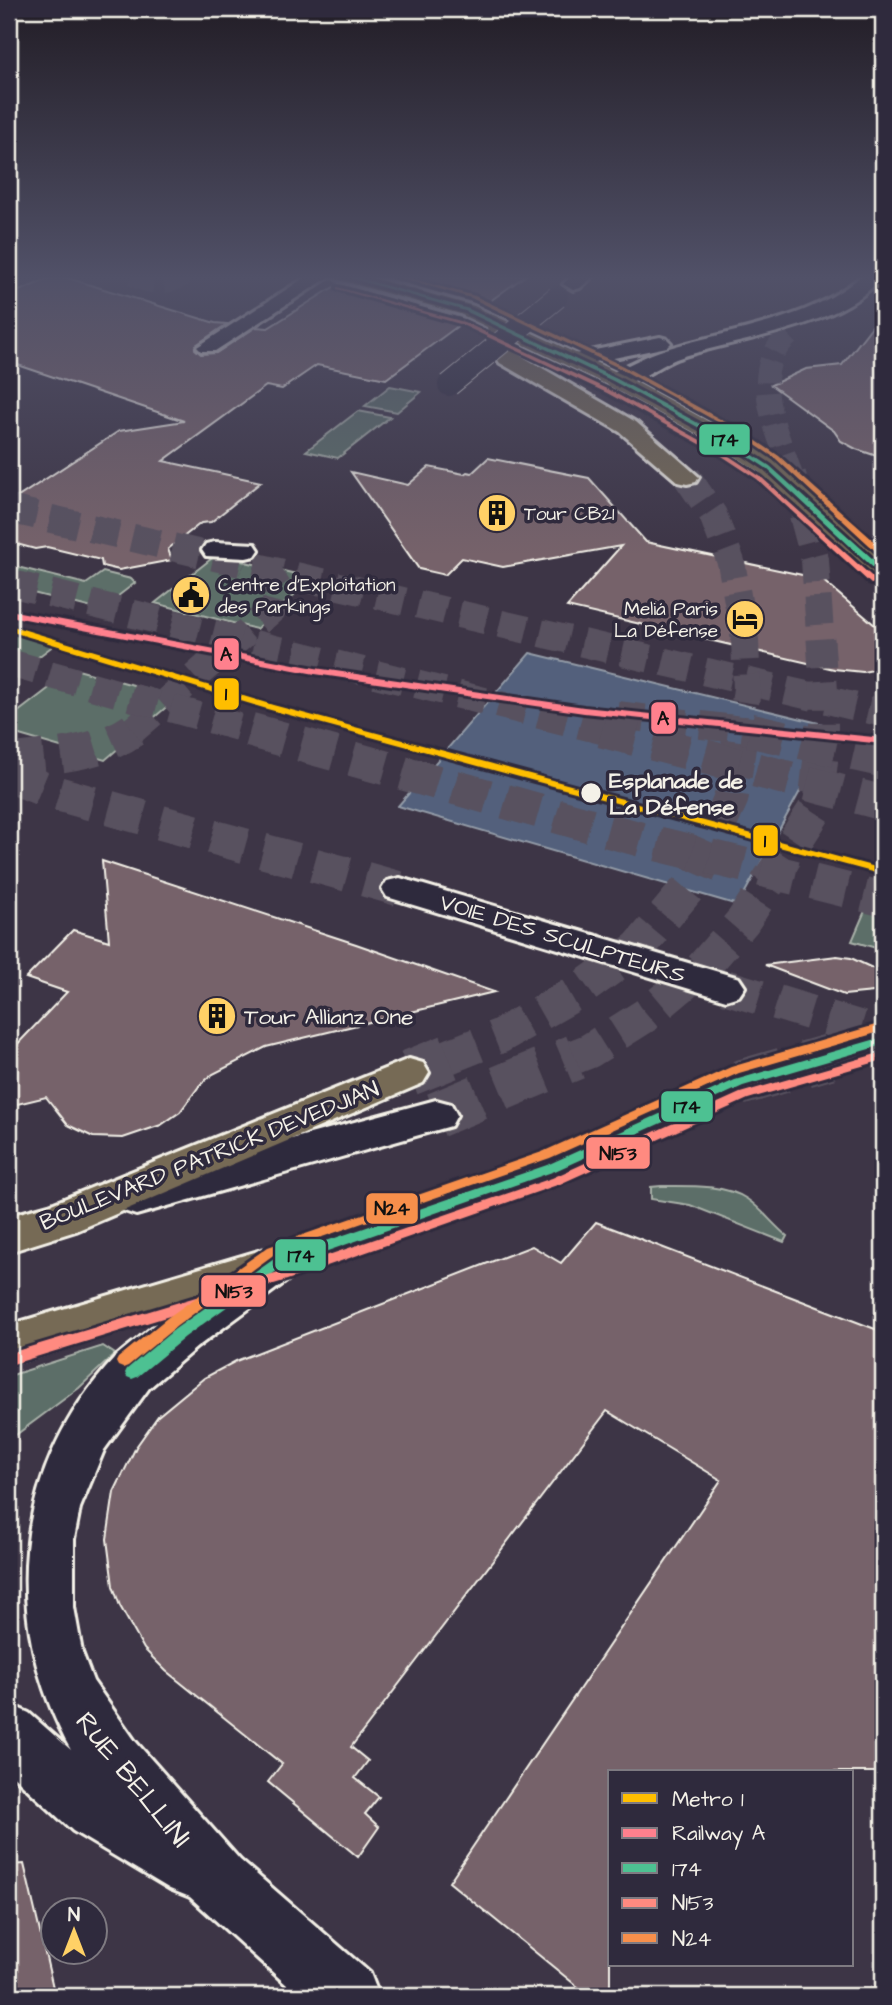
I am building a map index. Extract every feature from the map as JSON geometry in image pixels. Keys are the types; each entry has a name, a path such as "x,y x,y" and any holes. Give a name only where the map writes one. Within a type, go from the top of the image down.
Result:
{"main road":[{"path":"527,369 618,420 687,477"},
{"path":"592,369 768,467 883,572"},
{"name":"BOULEVARD PATRICK DEVEDJIAN","path":"9,1234 60,1219 409,1073"},
{"path":"9,1345 278,1263 551,1168 739,1083"}],"street":[{"path":"449,385 469,369"},
{"path":"615,380 640,369"},
{"path":"215,550 246,550"},
{"name":"VOIE DES SCULPTEURS","path":"400,889 726,987"},
{"path":"60,1219 436,1115"},
{"name":"RUE BELLINI","path":"278,1263 180,1333 132,1373 83,1437 54,1508 48,1539 47,1607 54,1652 71,1699 114,1762 218,1882 347,1996"},
{"name":"RUE BELLINI","path":"9,1733 94,1811 218,1882"}],"green space":[{"path":"390,386 421,392 397,412 365,406"},
{"path":"358,411 390,417 338,458 306,451"},
{"path":"216,555 313,578 256,629 155,603"},
{"path":"9,565 86,584 103,572 131,579 135,583 100,610 9,587"},
{"path":"9,628 58,642 9,679"},
{"path":"74,669 178,697 105,760 9,732 9,719"},
{"path":"883,869 883,950 852,941"},
{"path":"651,1187 706,1187 738,1194 752,1203 787,1236 784,1242 690,1205 651,1199"},
{"path":"103,1346 115,1354 79,1388 9,1440 9,1376"}],"water":[{"path":"530,653 835,727 738,905 398,806"}],"building":[{"path":"28,369 312,369 282,389 266,386 163,461 261,482 211,522 201,523 168,549 172,560 119,570 102,566 101,560 47,547 35,549 9,542 9,503 119,431 184,421"},
{"path":"335,369 400,369 386,379"},
{"path":"806,369 883,369 883,458 841,441 834,431 771,385"},
{"path":"488,458 589,478 646,542 821,579 883,632 883,668 863,672 834,669 567,607 621,546 503,567 462,558 445,575 419,569 351,472 408,485 429,467 472,473"},
{"name":"Tour Allianz One","path":"102,861 494,992 266,1047 213,1074 200,1085 180,1112 161,1125 123,1138 93,1137 68,1125 46,1097 9,1106 9,1053 67,992 26,978 73,930 109,941"},
{"path":"837,956 851,958 883,973 883,991 844,995 765,965"},
{"path":"596,1222 883,1332 883,1772 608,1770 610,1996 589,1996 449,1882 721,1480 607,1411 351,1747 368,1761 355,1778 379,1797 365,1814 379,1827 358,1857 268,1782 282,1764 166,1671 144,1649 120,1606 113,1586 107,1539 114,1492 136,1447 158,1416 204,1378 236,1361 532,1246 561,1263"},
{"path":"24,1864 38,1924 38,1966 48,1966 55,1996 9,1996 9,1865"}],"tunnel":[{"path":"769,369 767,384 773,421 792,476"},
{"path":"792,474 815,560 824,730"},
{"path":"687,477 713,515 731,562 745,640 747,689 741,732"},
{"path":"9,509 253,566"},
{"path":"246,562 253,566"},
{"path":"131,732 274,608 279,590 270,576 253,566"},
{"path":"253,566 883,713"},
{"path":"9,583 609,732"},
{"path":"9,663 256,732"},
{"path":"617,715 758,732"},
{"path":"9,761 57,756 89,749 104,745 133,730"},
{"path":"250,730 650,842 883,899"},
{"path":"602,730 883,803"},
{"path":"445,1058 500,1036 577,992 638,948 695,880 731,798 741,730"},
{"path":"750,730 758,732"},
{"path":"571,1058 589,1051 646,1015 702,968 743,921 815,810 824,730"},
{"path":"758,732 883,760"},
{"path":"9,775 48,791 400,889"},
{"path":"726,987 883,1035"},
{"path":"823,1058 883,1041"},
{"path":"409,1073 449,1057"},
{"path":"436,1115 575,1057"},
{"path":"739,1083 829,1057"}],"metro line":[{"name":"1","path":"9,628 270,707 883,872"}],"rail line":[{"name":"A","path":"9,613 315,671 584,710 883,741"}],"transit line":[{"name":"N153","path":"559,369 609,392 724,455 759,478 874,582"},
{"name":"174","path":"591,369 731,443 768,467 883,572"},
{"name":"N24","path":"624,369 738,431 777,457 883,553"},
{"name":"N24","path":"123,1362 172,1322 272,1250 546,1155 735,1070 879,1028"},
{"name":"174","path":"132,1373 180,1333 278,1263 551,1168 739,1083 883,1041"},
{"name":"N153","path":"13,1358 283,1276 556,1181 744,1096 883,1056"}],"place":[{"name":"Tour CB21","path":"497,513"},
{"name":"Centre d'Exploitation des Parkings","path":"191,595"},
{"name":"Meliá Paris La Défense","path":"745,619"},
{"name":"Esplanade de La Défense","path":"591,793"},
{"name":"Tour Allianz One","path":"217,1016"}]}
